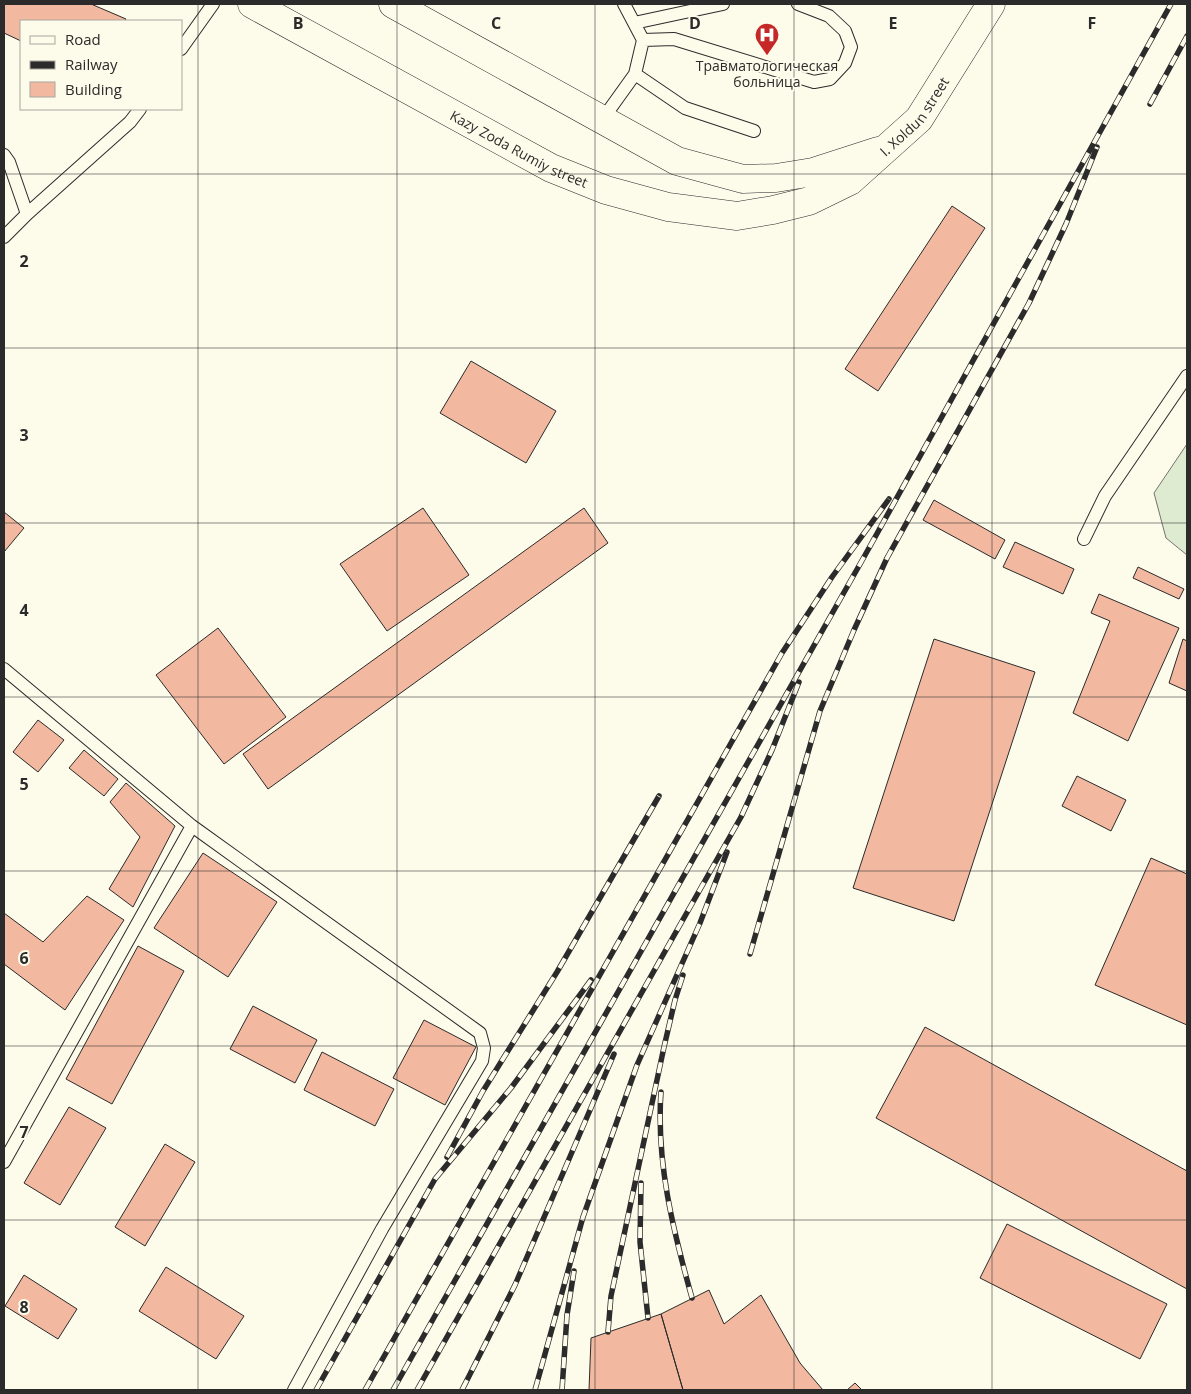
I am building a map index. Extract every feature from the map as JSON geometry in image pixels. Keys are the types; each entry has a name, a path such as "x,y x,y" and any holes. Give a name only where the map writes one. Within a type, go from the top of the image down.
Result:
{"street":[{"name":"Kazy Zoda Rumiy street","path":"252,4 552,168 606,190 668,207 737,216 809,201"},
{"name":"I. Xoldun street","path":"809,201 850,182 919,118 992,4"},
{"path":"397,5 677,160 744,179 776,178 813,172 887,149"}],"lane":[{"path":"182,48 213,4"},
{"path":"602,120 635,74 643,40 624,4"},
{"path":"634,23 723,4"},
{"path":"643,40 674,39 814,82 830,78 844,63 851,47 845,31 829,16 798,4"},
{"path":"635,74 685,108 754,131"},
{"path":"4,238 27,214 130,122 139,110"},
{"path":"4,156 9,162 27,214"},
{"path":"1084,539 1105,496 1187,376"},
{"path":"4,669 192,826 480,1033 484,1048 482,1061 382,1229 294,1390"},
{"path":"4,1162 192,826"}],"green space":[{"path":"1187,444 1187,555 1166,538 1154,493"}],"building":[{"path":"4,4 91,4 126,19 20,20 20,41 4,33"},
{"path":"952,206 985,228 878,391 845,369"},
{"path":"471,361 556,411 526,463 440,413"},
{"path":"934,500 1005,540 995,559 923,520"},
{"path":"423,508 469,575 387,631 340,564"},
{"path":"584,508 608,543 268,789 243,754"},
{"path":"4,512 24,528 4,552"},
{"path":"1015,542 1074,569 1063,594 1003,567"},
{"path":"1138,567 1184,589 1179,599 1133,578"},
{"path":"1099,594 1179,628 1128,741 1073,713 1110,621 1091,613"},
{"path":"218,628 286,717 224,764 156,675"},
{"path":"934,639 1035,672 954,921 853,888"},
{"path":"1183,639 1187,641 1187,691 1169,683"},
{"path":"38,720 64,740 38,772 13,752"},
{"path":"84,750 118,779 104,796 69,768"},
{"path":"1077,776 1126,800 1111,831 1062,806"},
{"path":"126,783 175,826 133,907 109,889 140,837 110,802"},
{"path":"203,853 277,902 228,977 154,928"},
{"path":"1151,858 1187,874 1187,1025 1095,985"},
{"path":"87,896 124,920 65,1010 4,964 4,913 43,942"},
{"path":"138,946 184,971 112,1104 66,1079"},
{"path":"253,1006 317,1040 295,1083 230,1049"},
{"path":"424,1020 476,1047 445,1105 393,1078"},
{"path":"925,1027 1187,1171 1187,1289 876,1118"},
{"path":"322,1052 394,1089 375,1126 304,1090"},
{"path":"69,1107 106,1128 60,1205 24,1183"},
{"path":"165,1144 195,1162 145,1246 115,1227"},
{"path":"1007,1224 1167,1304 1140,1359 980,1278"},
{"path":"166,1267 244,1316 216,1359 139,1311"},
{"path":"24,1275 77,1309 58,1339 5,1306"},
{"path":"709,1290 724,1324 761,1295 800,1363 823,1390 683,1390 661,1314"},
{"path":"661,1314 683,1390 589,1390 591,1338"},
{"path":"855,1383 862,1390 847,1390"}],"railway":[{"path":"393,1390 864,557 1171,4"},
{"path":"1150,104 1187,36"},
{"path":"750,954 820,711 854,630 887,558 1029,303 1066,224 1097,147"},
{"path":"365,1390 782,653 832,577 889,499"},
{"path":"417,1390 741,817 772,750 799,682"},
{"path":"447,1157 483,1091 557,972 659,796"},
{"path":"535,1390 583,1217 637,1065 700,923 727,852"},
{"path":"608,1332 611,1296 664,1047 683,975"},
{"path":"316,1390 435,1179 511,1088 591,980"},
{"path":"462,1390 515,1285 614,1054"},
{"path":"661,1092 660,1118 664,1170 678,1247 692,1298"},
{"path":"641,1183 640,1242 648,1318"},
{"path":"562,1390 567,1315 574,1271"}],"place":[{"name":"Травматологическая больница","path":"767,56"}]}
